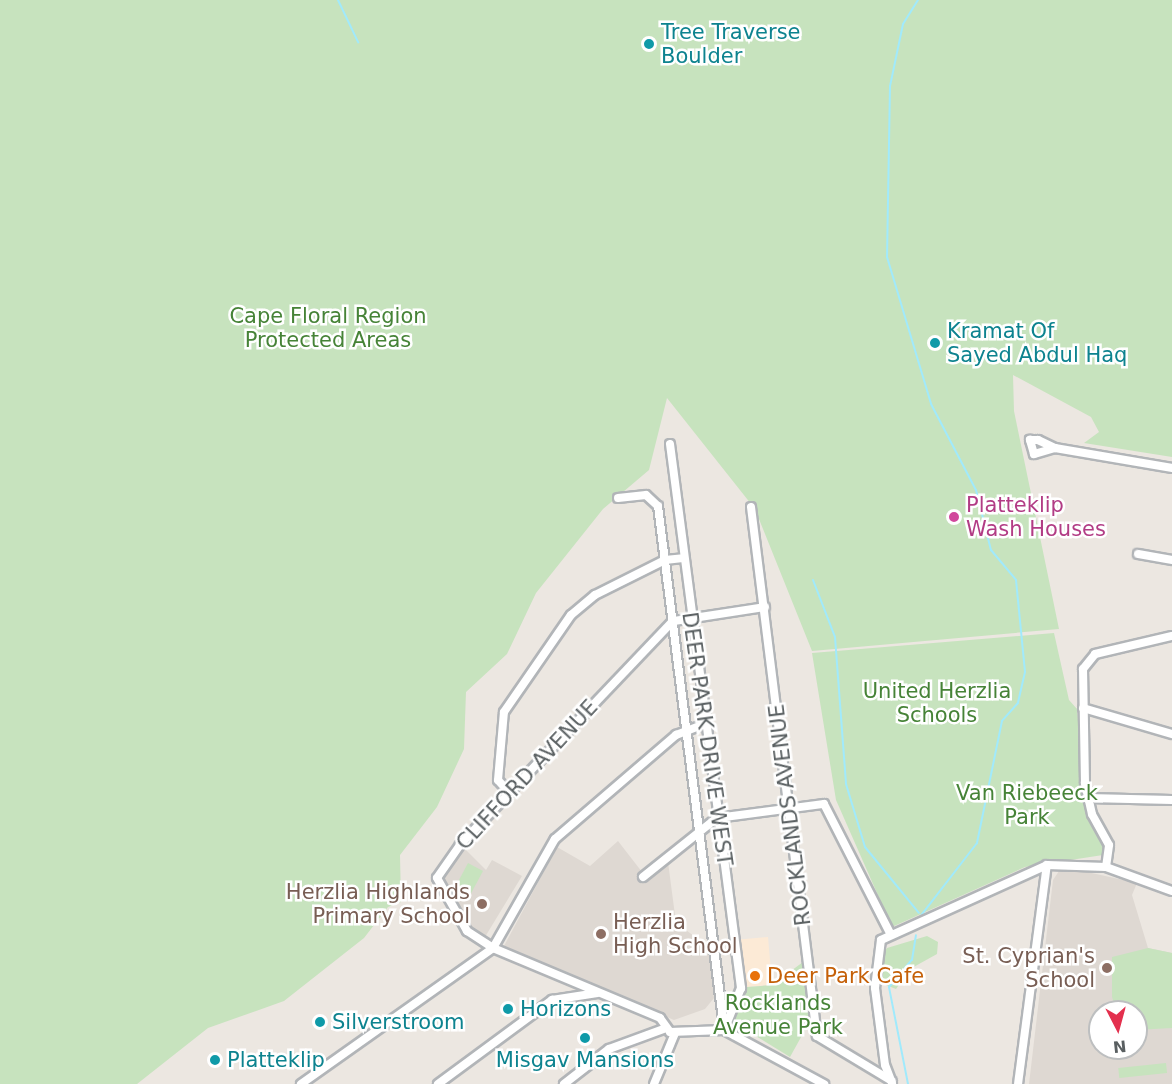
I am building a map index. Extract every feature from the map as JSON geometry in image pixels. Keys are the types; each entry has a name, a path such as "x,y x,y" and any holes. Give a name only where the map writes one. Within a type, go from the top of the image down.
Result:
{"street":[{"name":"DEER PARK DRIVE WEST","path":"670,444 740,1000"},
{"path":"1055,448 1172,468"},
{"path":"618,498 642,494 657,501 701,827 724,1030"},
{"name":"ROCKLANDS AVENUE","path":"751,507 817,1036 892,1083"},
{"path":"1138,554 1172,560"},
{"path":"509,792 498,775 507,706 580,604 665,560 683,558"},
{"path":"673,621 765,607"},
{"name":"CLIFFORD AVENUE","path":"493,948 467,931 437,874 509,792 673,621"},
{"path":"1106,867 1109,845 1088,798 1083,669 1093,656 1172,636"},
{"path":"1083,708 1172,734"},
{"path":"302,1084 493,948 555,839 687,731 705,724"},
{"path":"1088,798 1172,800"},
{"path":"642,877 701,827 717,818 824,804 891,935"},
{"path":"1018,1084 1047,865"},
{"path":"892,1083 874,979 877,945 891,935 1047,865 1106,867 1172,891"},
{"path":"493,948 660,1018 666,1028 675,1033 724,1030 811,1080 824,1084"},
{"path":"438,1084 552,1000 602,993"},
{"path":"721,1001 740,1000"},
{"path":"724,1030 740,1000"},
{"path":"564,1084 603,1052 666,1028"},
{"path":"654,1084 675,1033"}],"shaded area":[{"name":"Herzlia High School","path":"618,841 649,881 668,862 676,923 708,946 714,998 705,1009 674,1020 504,946 557,847 590,866"},
{"name":"Herzlia Highlands Primary School","path":"465,849 486,870 492,860 522,876 485,937 473,929 442,880"},
{"name":"St. Cyprian's School","path":"1078,870 1137,883 1132,895 1148,948 1172,953 1172,1084 1029,1084 1053,880 1059,871"},
{"path":"768,937 772,985 738,988 734,940"}],"green space":[{"name":"Cape Floral Region Protected Areas","path":"0,0 1172,0 1172,457 1084,443 1099,432 1091,417 1013,375 1014,411 1059,629 812,651 755,509 667,398 649,470 603,509 536,593 507,654 466,692 464,749 437,807 400,855 401,902 388,907 364,938 284,1001 208,1028 137,1084 0,1084"},
{"name":"Van Riebeeck Park","path":"1054,633 1069,700 1077,709 1086,805 1104,844 1103,855 1025,867 892,927 836,800 812,653"},
{"path":"468,863 483,871 468,900 453,892"},
{"path":"927,936 938,942 937,954 910,969 896,989 878,982 877,964 887,948"},
{"path":"1148,948 1172,953 1172,1028 1148,1029 1148,1000 1113,1000 1112,957"},
{"name":"Rocklands Avenue Park","path":"803,962 810,1021 790,1057 733,1022 747,987 772,985"},
{"path":"1166,1063 1167,1073 1119,1078 1118,1068"}],"waterway":[{"path":"338,0 358,42"},
{"path":"918,0 903,24 890,86 887,257 931,404 976,490 991,550 1016,580 1025,672 1018,703 1002,721 977,843 919,918"},
{"path":"813,580 835,637 846,784 865,847 919,913"},
{"name":"Platteklip","path":"908,1084 889,987 912,960 916,935"}],"place":[{"name":"Tree Traverse Boulder","path":"649,44"},
{"name":"Kramat Of Sayed Abdul Haq","path":"935,343"},
{"name":"Platteklip Wash Houses","path":"954,517"},
{"name":"Herzlia Highlands Primary School","path":"482,904"},
{"name":"Herzlia High School","path":"601,934"},
{"name":"St. Cyprian's School","path":"1107,968"},
{"name":"Deer Park Cafe","path":"755,976"},
{"name":"Horizons","path":"508,1009"},
{"name":"Silverstroom","path":"320,1022"},
{"name":"Misgav Mansions","path":"585,1038"},
{"name":"Platteklip","path":"215,1060"}],"park label":[{"name":"United Herzlia Schools","path":"937,703"}]}
